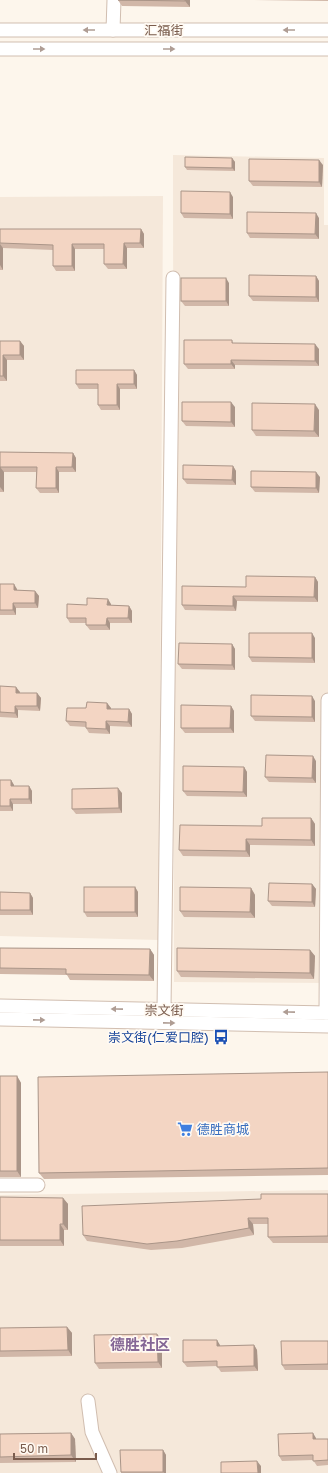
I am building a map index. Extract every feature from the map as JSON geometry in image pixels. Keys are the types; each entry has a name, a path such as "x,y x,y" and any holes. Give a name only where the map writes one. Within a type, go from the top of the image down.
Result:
{"street":[{"path":"113,30 114,0"},
{"name":"汇福街","path":"0,30 328,30"},
{"name":"汇福街","path":"0,49 328,49"},
{"path":"164,1010 173,278"},
{"path":"327,1017 328,700"},
{"name":"崇文街","path":"0,1006 164,1010 327,1017"},
{"name":"崇文街","path":"0,1019 327,1017"},
{"path":"0,1185 38,1185"},
{"path":"88,1401 92,1432 110,1473"}],"shaded area":[{"path":"173,155 324,158 324,225 328,225 328,983 174,982"},
{"path":"163,196 159,940 0,936 0,197"},
{"path":"328,1190 328,1473 0,1473 0,1195"}],"building":[{"path":"118,0 185,0 185,1"},
{"path":"185,157 232,158 232,168 185,167"},
{"path":"249,159 319,160 319,182 249,181"},
{"path":"181,191 230,192 230,214 181,213"},
{"path":"247,212 316,213 315,234 247,233"},
{"path":"0,229 141,229 140,243 124,243 123,264 104,264 104,244 72,244 72,266 53,266 53,245 0,243"},
{"path":"249,275 316,276 316,297 249,296"},
{"path":"181,278 226,278 226,301 181,301"},
{"path":"184,340 232,340 232,343 315,344 315,361 231,360 231,364 184,364"},
{"path":"0,341 20,341 20,355 3,355 3,376 0,376"},
{"path":"76,370 134,370 134,384 117,384 117,405 98,405 98,384 76,384"},
{"path":"182,402 231,402 231,422 182,421"},
{"path":"252,403 315,404 314,431 252,430"},
{"path":"0,452 73,453 72,467 56,467 56,488 36,488 37,467 0,467"},
{"path":"183,465 233,466 232,480 183,479"},
{"path":"251,471 316,472 316,488 251,487"},
{"path":"246,576 315,577 314,597 233,596 233,606 182,605 182,586 246,587"},
{"path":"0,584 14,584 14,590 35,591 35,603 13,603 13,610 0,610"},
{"path":"87,598 108,599 107,605 129,606 128,618 107,618 106,625 86,625 86,618 67,618 67,604 87,605"},
{"path":"249,633 312,633 312,658 249,657"},
{"path":"179,643 232,644 232,665 178,664"},
{"path":"0,686 16,687 16,693 37,693 37,706 15,706 15,713 0,712"},
{"path":"251,695 312,696 312,717 251,716"},
{"path":"87,702 107,703 107,709 129,709 128,722 106,721 106,729 86,728 86,722 66,721 67,708 86,708"},
{"path":"181,705 231,706 230,728 181,728"},
{"path":"266,755 313,756 312,778 265,777"},
{"path":"183,766 244,767 243,792 183,791"},
{"path":"0,780 11,780 11,786 29,786 29,799 10,799 10,806 0,806"},
{"path":"118,788 119,808 72,809 72,789"},
{"path":"262,818 311,818 311,840 246,839 246,851 179,850 180,825 262,826"},
{"path":"269,883 312,884 312,902 268,901"},
{"path":"84,887 135,887 135,912 84,912"},
{"path":"180,887 251,888 250,912 180,911"},
{"path":"0,892 30,893 30,910 0,910"},
{"path":"0,948 150,949 149,975 66,974 66,969 0,968"},
{"path":"177,948 310,950 310,973 177,971"},
{"name":"德胜商城","path":"328,1072 328,1168 39,1173 38,1077"},
{"path":"0,1076 17,1076 17,1171 0,1171"},
{"path":"261,1194 328,1194 328,1236 268,1237 268,1218 248,1218 249,1228 177,1241 147,1244 83,1235 82,1206 261,1199"},
{"path":"0,1197 63,1198 63,1224 60,1224 60,1240 0,1240"},
{"path":"67,1327 68,1350 0,1351 0,1328"},
{"path":"157,1334 158,1362 95,1363 94,1335"},
{"path":"183,1340 217,1340 217,1346 254,1345 254,1366 217,1367 217,1361 183,1362"},
{"path":"281,1341 328,1341 328,1364 282,1365"},
{"path":"71,1433 71,1455 0,1457 0,1434"},
{"path":"313,1433 313,1439 328,1439 328,1460 313,1461 313,1455 279,1456 278,1434"},
{"path":"120,1450 163,1450 163,1472 121,1472"},
{"path":"257,1461 258,1473 221,1473 221,1462"}],"place":[{"name":"崇文街(仁爱口腔)","path":"221,1037"},
{"name":"德胜商城","path":"185,1129"}],"district":[{"name":"德胜社区","path":"140,1345"}]}
